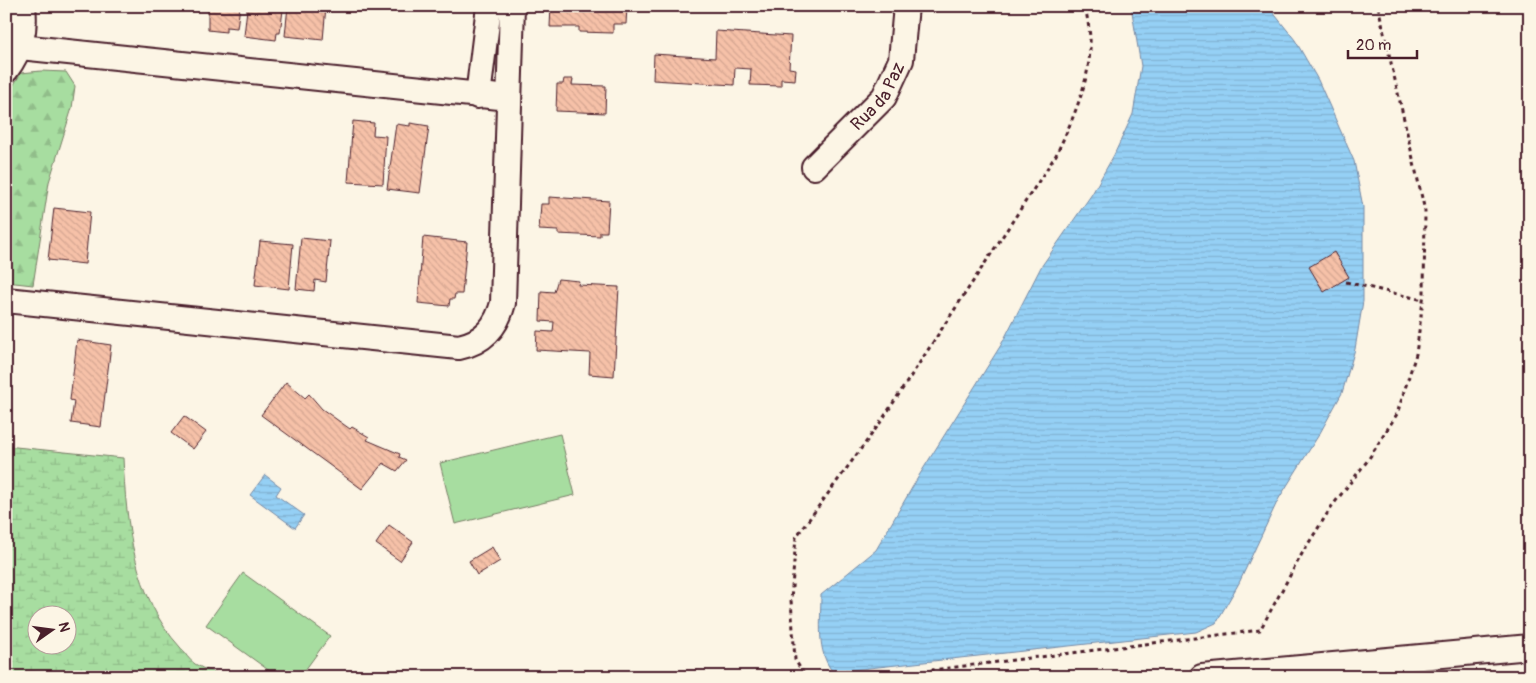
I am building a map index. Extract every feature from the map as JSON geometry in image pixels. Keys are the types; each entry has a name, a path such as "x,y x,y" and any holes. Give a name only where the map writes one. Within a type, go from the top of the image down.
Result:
{"street":[{"path":"6,70 20,47 24,28 23,6"},
{"path":"478,96 489,6"},
{"path":"6,300 459,347 476,342 493,328 503,303 512,6"},
{"name":"Rua da Paz","path":"814,167 884,97 901,60 906,6"},
{"path":"20,47 509,98"},
{"path":"1202,677 1530,647"}],"path":[{"path":"810,677 804,674 795,660 791,600 796,537 880,423 1056,155 1076,114 1086,73 1090,38 1085,6"},
{"path":"875,677 1260,630 1332,506 1368,460 1396,414 1416,354 1423,300 1426,211 1378,6"},
{"path":"1346,282 1423,300"}],"green space":[{"path":"41,71 66,72 75,86 72,108 49,182 33,285 6,282 6,97 21,73"},
{"path":"560,434 575,495 455,524 440,463"},
{"path":"6,446 123,458 130,533 135,558 152,606 164,627 191,661 203,668 227,677 6,677"},
{"path":"243,573 330,636 300,677 278,677 206,625"}],"water":[{"path":"1131,6 1268,6 1295,40 1318,80 1354,161 1363,207 1363,301 1355,349 1342,393 1320,433 1278,500 1239,583 1216,623 1196,632 833,672 824,655 822,646 820,626 821,595 876,550 920,474 1001,345 1041,267 1092,194 1114,155 1133,114 1141,66"},
{"path":"265,475 281,487 276,495 304,515 295,528 250,495"}],"building":[{"path":"208,6 240,6 237,28 226,27 226,32 208,30"},
{"path":"250,6 279,6 279,10 283,10 280,33 277,33 276,40 244,36 247,9 250,9"},
{"path":"288,6 326,6 323,40 285,36"},
{"path":"551,6 627,7 626,24 613,24 613,33 579,32 579,27 550,27"},
{"path":"716,31 791,36 789,68 796,69 795,80 781,79 781,86 750,85 751,69 735,68 734,85 653,80 654,54 715,58"},
{"path":"564,79 573,79 572,85 606,86 605,113 556,111 557,84 563,84"},
{"path":"353,121 374,123 373,135 386,136 383,184 348,182"},
{"path":"410,123 429,126 420,193 387,189 396,124 410,126"},
{"path":"549,197 609,201 607,232 600,232 600,236 558,234 558,231 539,230 541,204 549,204"},
{"path":"54,208 90,212 85,264 48,260"},
{"path":"423,237 467,242 462,294 455,294 454,299 450,299 449,306 418,303"},
{"path":"301,238 330,241 326,282 315,280 314,291 296,289"},
{"path":"260,241 293,244 289,289 255,285"},
{"path":"1334,252 1349,277 1324,292 1309,267"},
{"path":"558,279 579,281 578,285 619,287 614,376 589,374 590,353 536,350 537,331 553,332 554,322 540,321 541,291 554,292"},
{"path":"77,340 111,345 101,427 71,423 74,401 70,400"},
{"path":"286,382 305,398 309,394 322,409 350,429 352,427 369,437 367,440 400,454 399,457 406,460 397,471 383,463 362,489 261,415"},
{"path":"184,416 206,432 193,449 171,433"},
{"path":"389,525 413,542 400,561 376,544"},
{"path":"492,547 500,561 477,575 469,561"}]}
